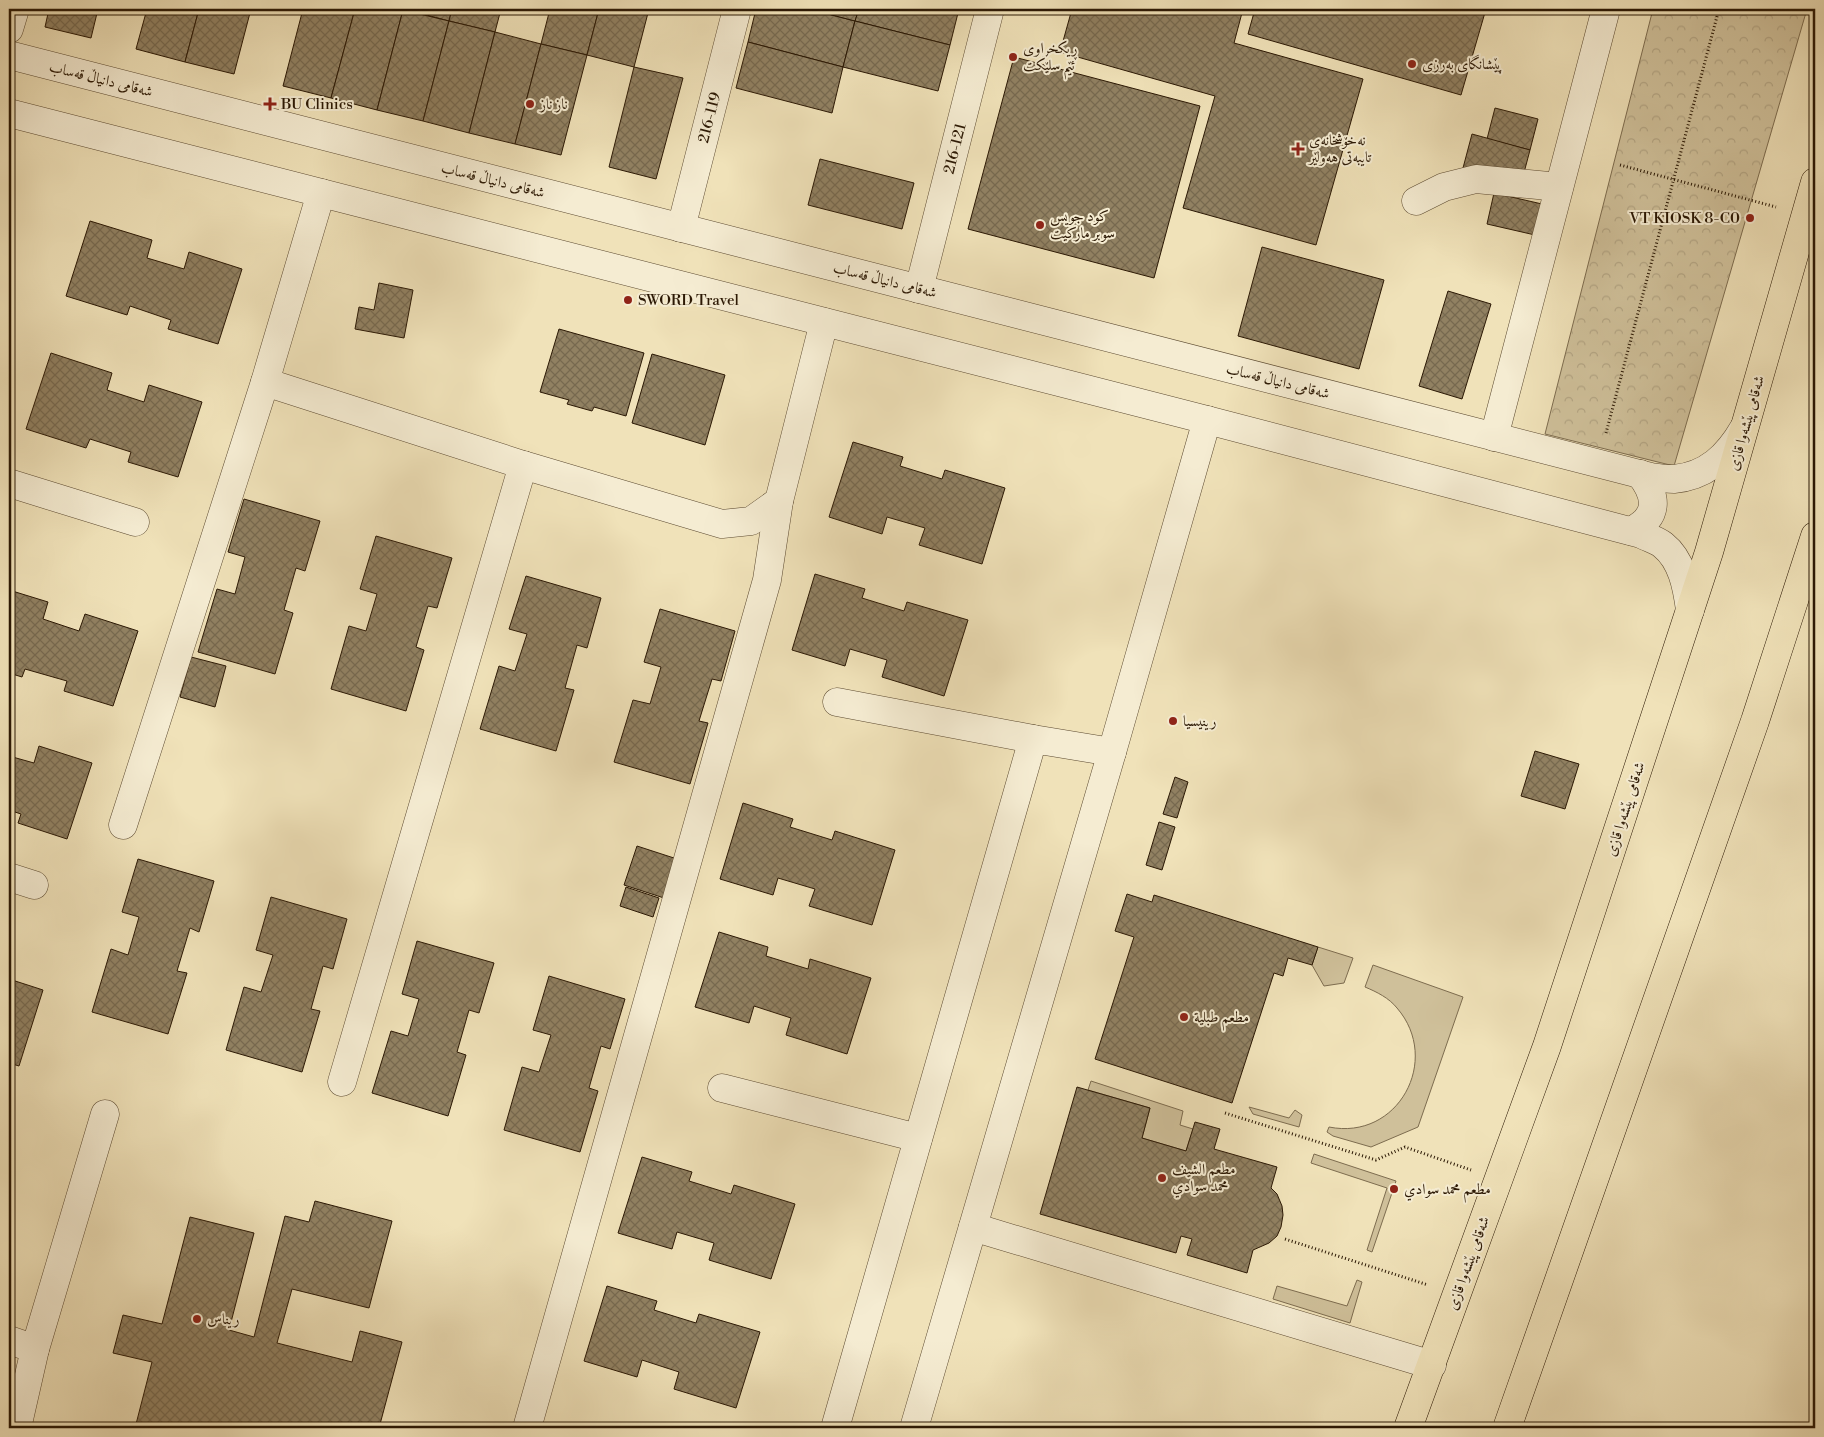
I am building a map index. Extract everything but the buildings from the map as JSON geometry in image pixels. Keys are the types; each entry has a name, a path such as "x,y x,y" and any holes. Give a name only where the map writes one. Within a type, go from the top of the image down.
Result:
{"highway":[{"name":"شەقامی پێشەوا قازی","path":"1408,1428 1547,1046 1709,552 1815,182"},
{"path":"1507,1428 1748,740 1815,536"}],"street":[{"path":"9,29 15,9"},
{"name":"216-119","path":"681,228 737,9"},
{"name":"216-121","path":"919,289 990,9"},
{"path":"1494,437 1606,9"},
{"name":"شەقامی دانیاڵ قەساب","path":"9,55 1651,477 1674,479 1696,474 1722,458 1733,447 1744,427"},
{"path":"9,113 1631,531 1663,545 1678,564 1687,586 1690,610"},
{"path":"1416,201 1444,187 1476,179 1559,186"},
{"path":"123,825 265,382 321,193"},
{"path":"527,1428 767,580 778,501 824,322"},
{"path":"265,382 523,465 722,524 751,521 778,501"},
{"path":"914,1428 1112,752 1206,420"},
{"path":"342,1082 523,465"},
{"path":"1631,531 1639,527 1650,516 1653,508 1650,488 1640,474"},
{"path":"9,483 135,522"},
{"path":"836,702 1112,752"},
{"path":"835,1428 1033,739"},
{"path":"722,1088 918,1138"},
{"path":"17,1428 35,1348 105,1114"},
{"path":"973,1227 1432,1365"},
{"path":"9,1340 35,1348"}],"path":[{"path":"1604,438 1719,9"},
{"path":"1620,165 1776,207"},
{"path":"1225,1112 1376,1160 1405,1147 1498,1180"},
{"path":"1285,1239 1457,1294"}],"green space":[{"path":"1653,9 1807,9 1674,466 1545,434"},
{"path":"1318,947 1353,958 1344,983 1324,986 1312,965"},
{"path":"1373,965 1463,997 1418,1127 1371,1147 1333,1136 1327,1132 1329,1127 1354,1128 1375,1122 1393,1109 1406,1092 1413,1072 1415,1050 1410,1029 1394,1004 1365,987"},
{"path":"1091,1081 1183,1111 1180,1125 1193,1129 1186,1151 1142,1138 1150,1108 1088,1090"},
{"path":"1249,1107 1289,1118 1295,1110 1302,1115 1299,1127 1253,1114"},
{"path":"1314,1154 1396,1181 1372,1252 1367,1250 1387,1188 1311,1163"},
{"path":"1357,1280 1362,1282 1350,1323 1273,1299 1277,1286 1347,1306"}],"place":[{"name":"ڕیکخراوی ئێم سلێکت","path":"1013,57"},
{"name":"پێشانگای بەرزی","path":"1412,64"},
{"name":"BU Clinics","path":"270,104"},
{"name":"ناز ناز","path":"530,104"},
{"name":"نەخۆشخانەی تایبەتی هەولێر","path":"1298,149"},
{"name":"VT KIOSK 8-C0","path":"1750,218"},
{"name":"كود جويس سوبر ماركيت","path":"1040,225"},
{"name":"SWORD Travel","path":"628,300"},
{"name":"رينيسيا","path":"1173,721"},
{"name":"مطعم طبلية","path":"1184,1017"},
{"name":"مطعم الشيف محمد سوادي","path":"1162,1178"},
{"name":"مطعم محمد سوادي","path":"1394,1189"},
{"name":"ريناس","path":"197,1319"}]}
